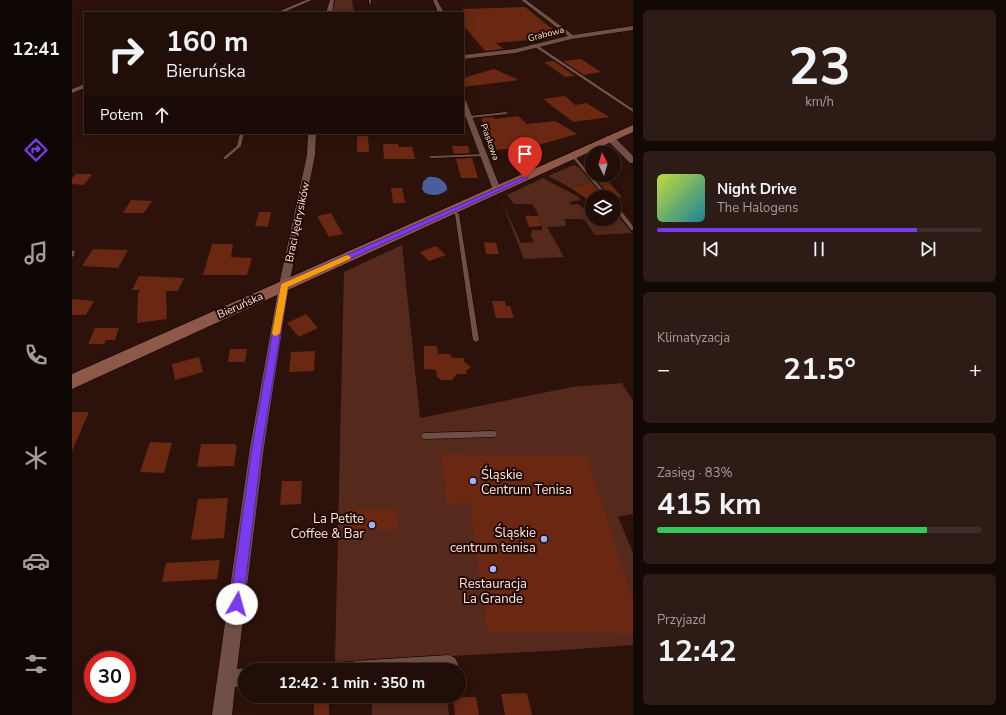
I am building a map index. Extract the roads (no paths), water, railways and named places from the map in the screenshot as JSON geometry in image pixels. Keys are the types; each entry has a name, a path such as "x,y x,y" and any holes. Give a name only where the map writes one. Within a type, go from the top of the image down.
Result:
{"main road":[{"name":"Bieruńska","path":"72,382 633,128"}],"street":[{"path":"280,12 310,0"},
{"path":"329,12 332,0"},
{"path":"436,0 441,12"},
{"path":"523,0 572,37"},
{"name":"Grabowa","path":"464,57 515,51 572,37 633,28"},
{"path":"72,90 84,87"},
{"name":"Piaskowa","path":"464,103 497,190"},
{"name":"Braci Jędrysików","path":"222,715 236,678 257,447 284,285 311,155 312,134"},
{"path":"610,138 633,161"}],"lane":[{"path":"536,46 633,110"},
{"path":"470,117 506,114"},
{"path":"225,158 239,146 242,134"},
{"path":"431,157 484,156"},
{"path":"573,156 601,190"},
{"path":"457,214 476,340"},
{"path":"621,214 633,229"},
{"path":"424,436 494,434"}],"water":[{"path":"428,177 434,177 442,180 446,184 447,190 436,195 425,193 422,189 423,182"}],"place":[{"name":"Śląskie Centrum Tenisa","path":"473,481"},
{"name":"La Petite Coffee & Bar","path":"372,525"},
{"name":"Śląskie centrum tenisa","path":"544,539"},
{"name":"Restauracja La Grande","path":"493,569"}]}
